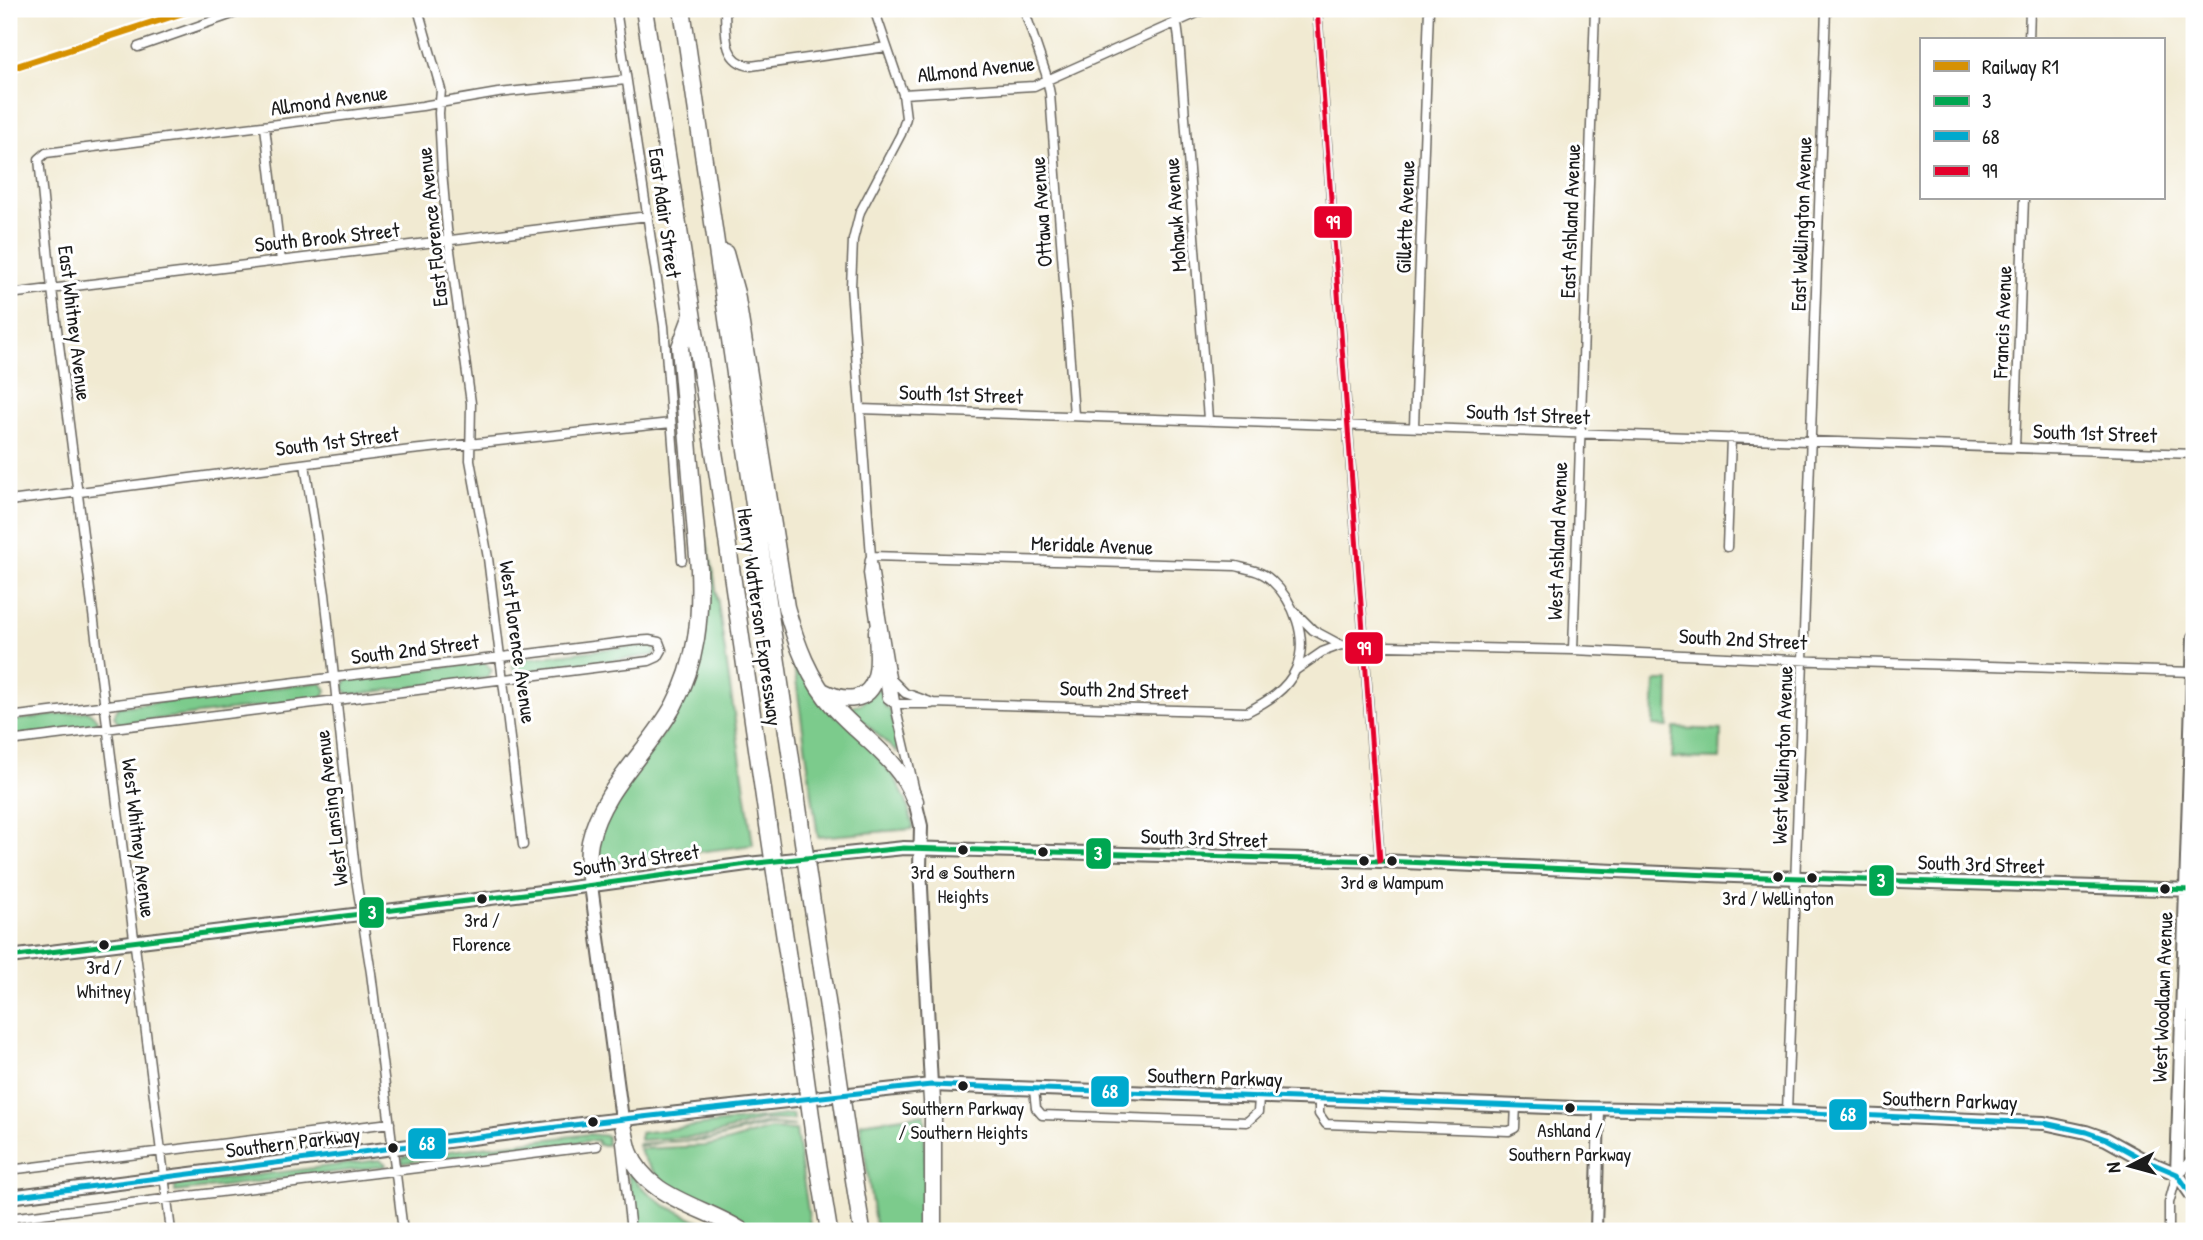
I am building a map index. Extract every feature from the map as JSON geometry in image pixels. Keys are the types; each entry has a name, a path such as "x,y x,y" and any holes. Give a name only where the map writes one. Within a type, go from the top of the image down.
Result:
{"highway":[{"name":"Henry Watterson Expressway","path":"644,9 693,312 829,1231"},
{"name":"Henry Watterson Expressway","path":"682,9 711,200 724,309 862,1231"},
{"path":"711,200 736,293 786,607 797,643 833,706 896,767 915,801"},
{"path":"591,885 589,850 597,819 673,706 688,673 697,638 699,569 680,347 693,312"},
{"path":"822,690 835,698 845,699 855,699 870,690 877,670 877,631"},
{"path":"931,1086 933,1231"},
{"path":"622,1119 629,1153 655,1186 675,1199 742,1231"}],"main road":[{"name":"West Woodlawn Avenue","path":"2176,1174 2190,890 2194,638"},
{"path":"915,801 921,826 920,868 931,1086"},
{"name":"South 3rd Street","path":"9,957 747,864 921,848 1380,861 2190,890"},
{"path":"591,885 622,1119"},
{"name":"Southern Parkway","path":"9,1197 622,1119 931,1086 1787,1112 2052,1124 2106,1139 2176,1174 2194,1198"}],"street":[{"path":"138,47 247,9"},
{"name":"East Florence Avenue","path":"418,9 441,90 442,171 471,403 471,445"},
{"name":"East Adair Street","path":"616,9 664,326 682,560"},
{"path":"725,9 729,52 734,60 743,65 887,47"},
{"path":"874,9 906,103 905,125 868,194 853,240 851,287 871,556 876,573 895,704 913,780 915,801"},
{"name":"Ottawa Avenue","path":"1024,9 1048,80 1074,415"},
{"name":"Mohawk Avenue","path":"1175,9 1208,419"},
{"name":"Allmond Avenue","path":"903,94 1034,86 1206,9"},
{"path":"1317,9 1380,861"},
{"name":"Gillette Avenue","path":"1415,426 1429,9"},
{"name":"East Ashland Avenue","path":"1579,434 1595,9"},
{"name":"East Wellington Avenue","path":"1811,440 1826,9"},
{"path":"2029,38 2030,9"},
{"name":"Allmond Avenue","path":"39,159 46,153 440,104 498,93 626,80"},
{"path":"265,127 281,261"},
{"name":"East Whitney Avenue","path":"39,159 52,289 78,491"},
{"name":"Francis Avenue","path":"2015,447 2024,200"},
{"name":"South Brook Street","path":"9,294 648,216"},
{"name":"South 1st Street","path":"860,409 2194,454"},
{"name":"South 1st Street","path":"9,500 411,450 671,423"},
{"name":"West Ashland Avenue","path":"1573,650 1579,434"},
{"path":"1727,547 1731,438"},
{"name":"West Wellington Avenue","path":"1787,1112 1811,440"},
{"name":"West Florence Avenue","path":"471,445 470,460 488,558 523,845"},
{"name":"West Lansing Avenue","path":"305,464 325,594 356,879 403,1231"},
{"name":"West Whitney Avenue","path":"78,491 171,1231"},
{"path":"871,556 868,573 887,698 895,704"},
{"name":"Meridale Avenue","path":"871,556 1236,566 1253,570 1270,579 1293,610 1313,630 1341,645"},
{"name":"Meridale Avenue","path":"1293,610 1300,641 1296,670"},
{"name":"South 2nd Street","path":"9,716 649,640 659,642 662,650 658,657 649,661 9,741"},
{"name":"South 2nd Street","path":"891,679 905,693 933,703 1247,712 1274,696 1296,670 1322,652 1341,645 1573,650 2194,672"},
{"name":"South 2nd Street","path":"895,704 928,706 933,703"},
{"path":"1034,1090 1036,1108 1042,1115 1200,1121 1247,1122 1258,1112 1259,1098"},
{"path":"1319,1099 1319,1114 1326,1124 1482,1130 1515,1128 1516,1104"},
{"path":"1595,1231 1599,1108"},
{"path":"622,1119 621,1155 631,1231"},
{"path":"9,1170 390,1123"},
{"path":"9,1218 597,1146"},
{"path":"2176,1174 2194,1159"},
{"name":"West Woodlawn Avenue","path":"2169,1231 2169,1203 2176,1174"}],"green space":[{"path":"702,522 713,569 753,845 598,865 595,860 597,843 609,812 675,716 701,654 707,603"},
{"path":"787,642 796,660 895,778 906,800 912,829 818,837 793,659 790,658"},
{"path":"648,644 656,651 654,655 518,673 512,668 515,661 531,658"},
{"path":"484,662 492,670 487,678 349,695 344,689 345,682 350,678"},
{"path":"1655,681 1669,681 1668,727 1653,726"},
{"path":"321,683 326,690 320,699 119,724 114,716 118,707"},
{"path":"880,687 885,707 890,709 899,747 896,752 848,707 861,704"},
{"path":"88,711 97,719 97,727 9,738 9,721"},
{"path":"1674,728 1721,730 1720,759 1672,758"},
{"path":"793,1114 794,1120 761,1120 709,1136 640,1140 640,1133"},
{"path":"925,1114 925,1231 876,1231 860,1123"},
{"path":"766,1123 795,1126 767,1125 706,1141 682,1141 711,1139"},
{"path":"770,1129 796,1130 811,1231 770,1232 750,1229 665,1183 646,1162 639,1149 704,1146"},
{"path":"589,1134 607,1136 607,1145 599,1145 597,1140 401,1163 403,1157 409,1156"},
{"path":"379,1160 386,1166 175,1192 175,1185"},
{"path":"628,1170 638,1184 664,1205 721,1231 633,1231"}],"rail line":[{"name":"R1","path":"9,69 194,9"}],"transit line":[{"name":"99","path":"1317,9 1380,861"},
{"name":"3","path":"9,957 747,864 904,848 1380,861 1734,876 2194,890"},
{"name":"68","path":"9,1197 597,1122 931,1085 1576,1108 1787,1112 2044,1123 2106,1139 2177,1174 2194,1198"}],"place":[{"name":"3rd @ Southern Heights","path":"963,850"},
{"name":"3rd @ Wampum","path":"1392,861"},
{"name":"3rd / Wellington","path":"1778,877"},
{"name":"3rd / Florence","path":"482,899"},
{"name":"3rd / Whitney","path":"104,945"},
{"name":"Southern Parkway / Southern Heights","path":"963,1086"},
{"name":"Ashland / Southern Parkway","path":"1570,1108"}]}
